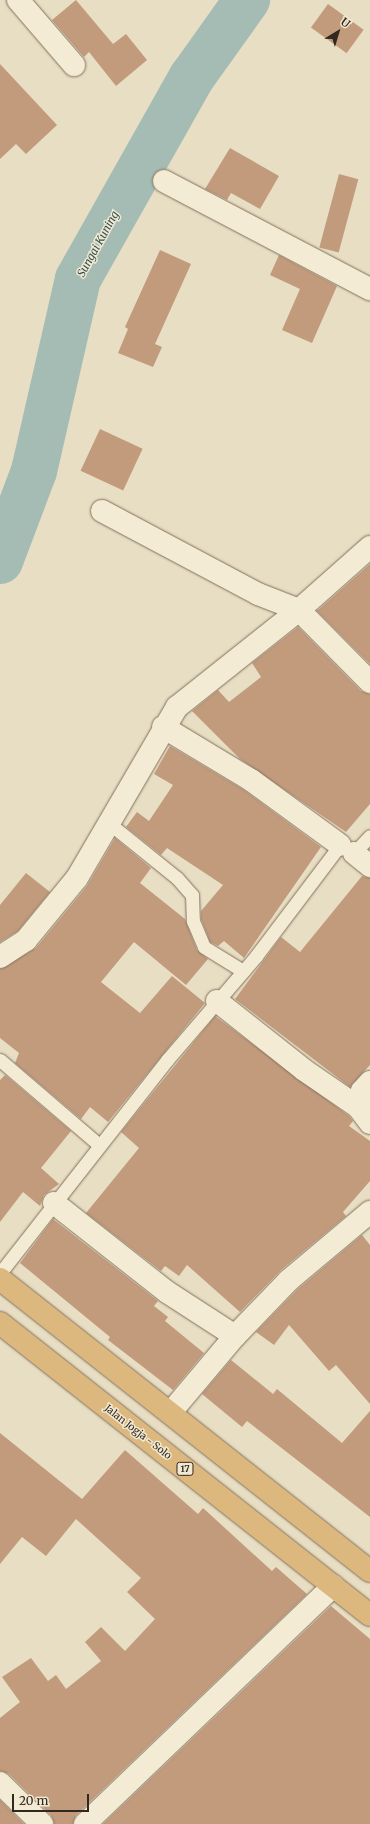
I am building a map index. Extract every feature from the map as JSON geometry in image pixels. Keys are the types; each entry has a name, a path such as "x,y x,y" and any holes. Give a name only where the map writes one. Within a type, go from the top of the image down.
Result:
{"highway":[{"path":"0,1279 370,1570"},
{"name":"Jalan Jogja - Solo","path":"0,1323 370,1615"}],"street":[{"path":"18,0 74,65"},
{"path":"164,181 370,289"},
{"path":"102,511 258,594 299,610 370,682"},
{"path":"0,957 26,940 77,878 110,824 163,727 177,707 195,691 299,610 370,547"},
{"path":"163,727 251,780 355,855"},
{"path":"217,1001 304,1070 364,1115"},
{"path":"364,1115 362,1091 370,1082"},
{"path":"54,1203 167,1292 235,1336"},
{"path":"171,1412 235,1336 289,1280 370,1212"},
{"path":"85,1824 333,1586"},
{"path":"0,1783 42,1824"}],"lane":[{"path":"110,824 177,878 192,896 193,921 204,947 243,971"},
{"path":"0,1273 99,1145 217,1001 243,971 355,855 370,836"},
{"path":"0,1060 99,1145"}],"building":[{"path":"76,0 113,44 126,34 147,60 116,86 89,52 84,57 52,20"},
{"path":"328,4 364,30 347,53 311,27"},
{"path":"0,64 57,125 26,154 16,144 0,159"},
{"path":"230,148 279,176 260,209 231,193 227,200 205,189"},
{"path":"339,174 358,179 339,253 319,247"},
{"path":"160,250 191,264 155,344 162,347 153,367 118,353 128,329 125,327"},
{"path":"279,255 337,286 312,343 282,330 300,289 270,275"},
{"path":"100,429 143,449 123,491 81,471"},
{"path":"370,564 370,664 317,611"},
{"path":"298,627 361,691 370,694 370,804 346,832 240,759 192,711 218,690 229,702 261,677 252,663"},
{"path":"170,746 244,790 321,847 244,958 224,941 218,946 210,942 201,919 201,911 223,885 167,848 161,855 126,827 137,812 149,821 173,785 154,774"},
{"path":"115,838 151,868 140,883 185,919 197,950 208,959 186,985 134,942 101,982 140,1013 172,976 205,1003 108,1122 90,1107 81,1119 15,1063 19,1053 0,1038 0,969 36,948 87,886"},
{"path":"26,873 50,892 18,931 0,942 0,905"},
{"path":"362,876 370,878 370,1065 350,1087 235,999 281,937 300,952"},
{"path":"215,1016 349,1116 353,1121 349,1126 370,1141 370,1181 343,1212 346,1216 281,1270 240,1312 187,1265 179,1276 165,1266 161,1271 86,1213 139,1148 121,1132"},
{"path":"5,1075 71,1131 41,1168 59,1184 44,1195 40,1206 23,1192 0,1222 0,1080"},
{"path":"53,1219 158,1301 154,1306 168,1317 165,1321 204,1353 173,1390 108,1340 110,1337 20,1263"},
{"path":"362,1235 370,1245 370,1404 336,1365 329,1371 289,1325 274,1345 256,1332 298,1289"},
{"path":"231,1360 273,1394 277,1389 342,1443 370,1411 370,1517 247,1421 242,1427 202,1394"},
{"path":"0,1433 82,1499 125,1450 198,1514 203,1508 272,1571 276,1567 307,1594 76,1815 73,1824 54,1824 51,1815 9,1774 0,1771 0,1718 20,1702 2,1677 31,1658 48,1681 56,1675 66,1689 101,1661 85,1642 101,1627 125,1651 155,1619 127,1592 141,1578 76,1519 46,1556 22,1537 0,1564"},
{"path":"331,1606 370,1639 370,1824 103,1824"},
{"path":"0,1800 24,1824 0,1824"}],"waterway":[{"name":"Sungai Kuning","path":"0,561 34,471 78,279 192,77 247,0"}]}
